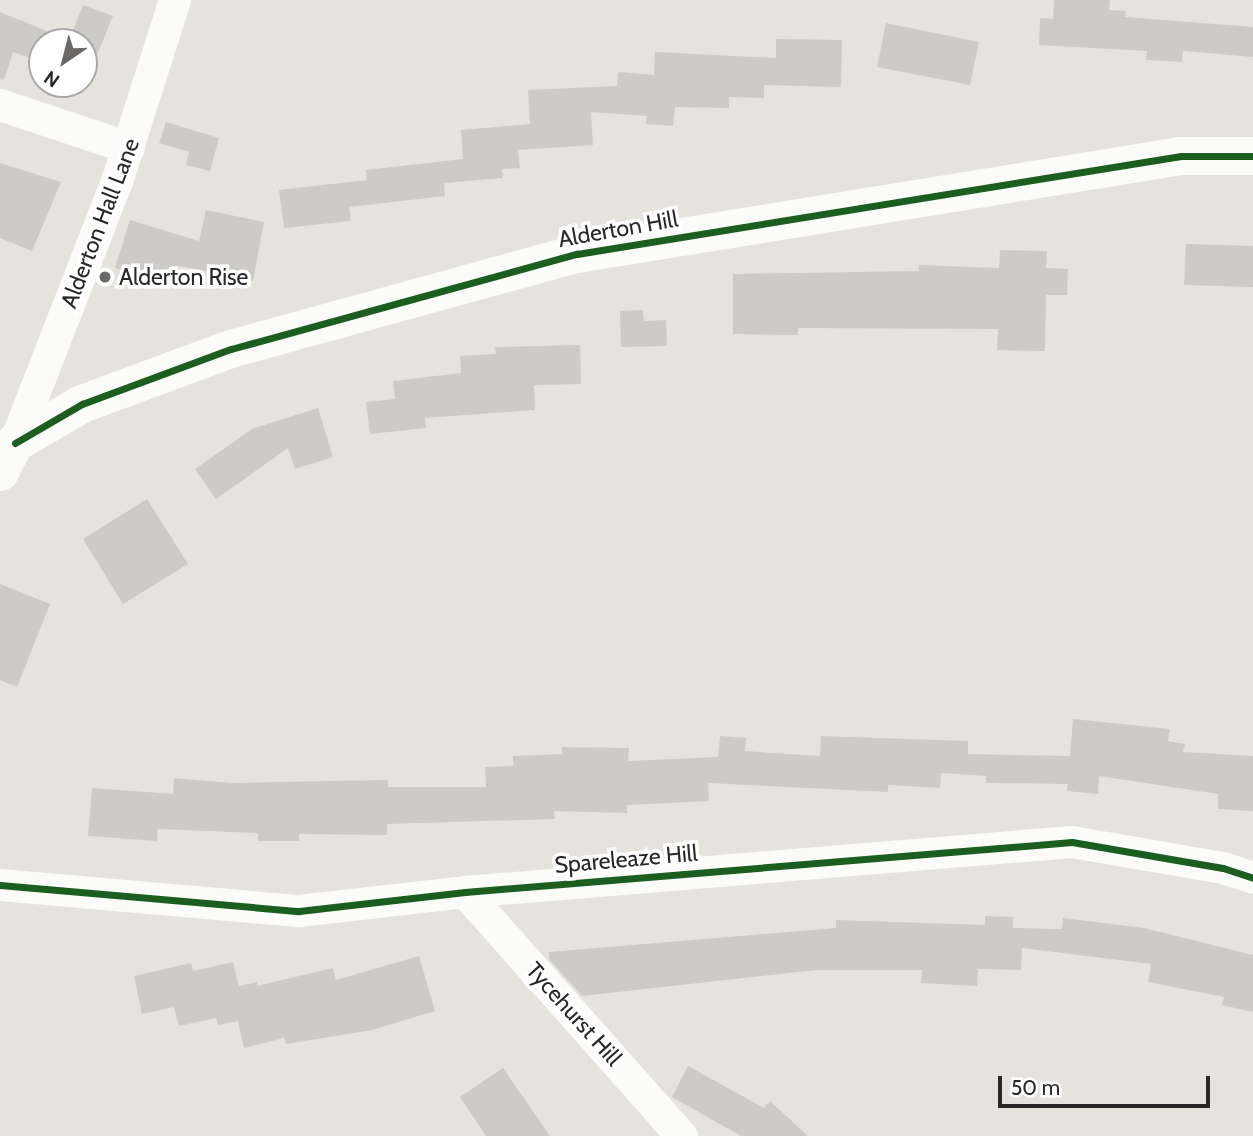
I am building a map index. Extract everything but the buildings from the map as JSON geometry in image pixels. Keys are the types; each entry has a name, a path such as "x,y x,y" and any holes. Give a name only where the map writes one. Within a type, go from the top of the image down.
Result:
{"street":[{"name":"Alderton Hall Lane","path":"8,457 129,148 175,0"},
{"path":"0,105 129,148"},
{"name":"Alderton Hill","path":"8,457 82,404 231,349 577,254 1181,156 1253,156"},
{"name":"Spareleaze Hill","path":"0,886 299,911 465,892 1072,842 1223,868 1253,878"},
{"name":"Tycehurst Hill","path":"465,892 682,1136"}],"cycle path":[{"path":"15,443 82,404 231,349 577,254 1181,156 1253,156"},
{"path":"0,885 299,911 465,892 1072,842 1223,868 1253,878"}],"place":[{"name":"Alderton Rise","path":"105,277"}]}
